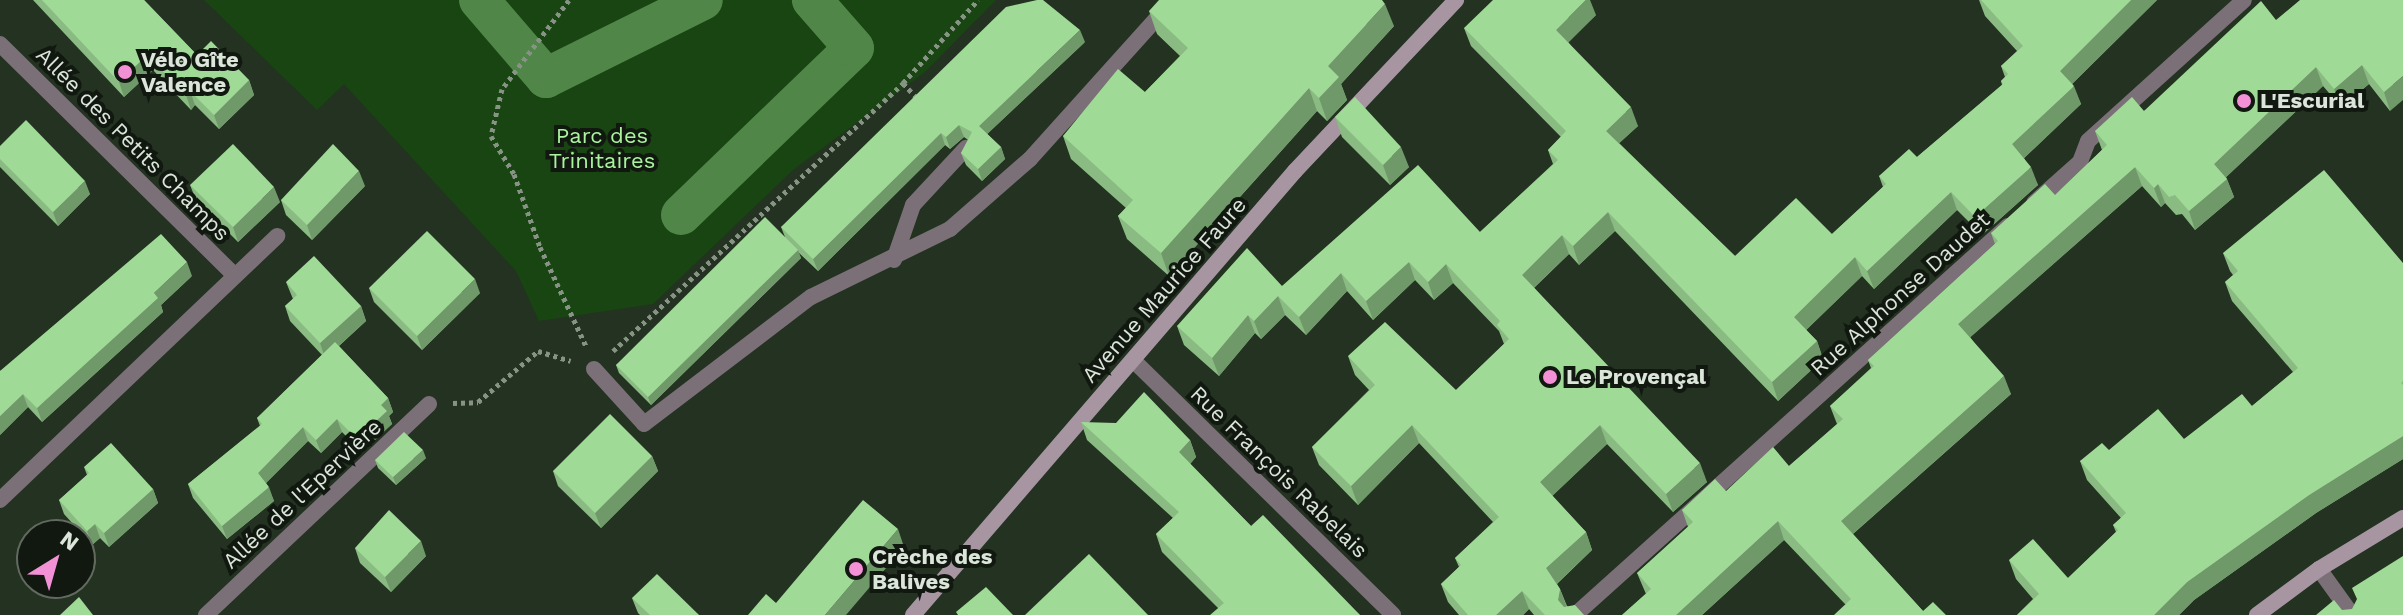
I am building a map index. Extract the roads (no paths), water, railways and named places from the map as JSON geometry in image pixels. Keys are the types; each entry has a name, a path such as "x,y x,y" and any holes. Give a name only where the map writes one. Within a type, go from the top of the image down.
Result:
{"street":[{"path":"594,369 644,424 811,297 894,260 950,229 1030,159 1173,0"},
{"name":"Avenue Maurice Faure","path":"913,615 1295,171 1456,0"},
{"name":"Rue Alphonse Daudet","path":"1575,615 2080,162 2088,141 2244,0"},
{"name":"Allée des Petits Champs","path":"0,44 235,276"},
{"path":"894,260 913,205 966,148"},
{"path":"0,500 277,236"},
{"name":"Rue François Rabelais","path":"1133,360 1393,615"},
{"name":"Allée de l'Epervière","path":"206,615 429,404"},
{"path":"2257,615 2319,569 2403,518"},
{"path":"2319,569 2352,615"}],"waterway":[{"path":"479,0 546,78 703,0"},
{"path":"681,215 854,48 812,0"}],"place":[{"name":"Vélo Gîte Valence","path":"125,72"},
{"name":"L'Escurial","path":"2244,101"},
{"name":"Le Provençal","path":"1550,377"},
{"name":"Crèche des Balives","path":"856,569"}],"park label":[{"name":"Parc des Trinitaires","path":"602,148"}]}
